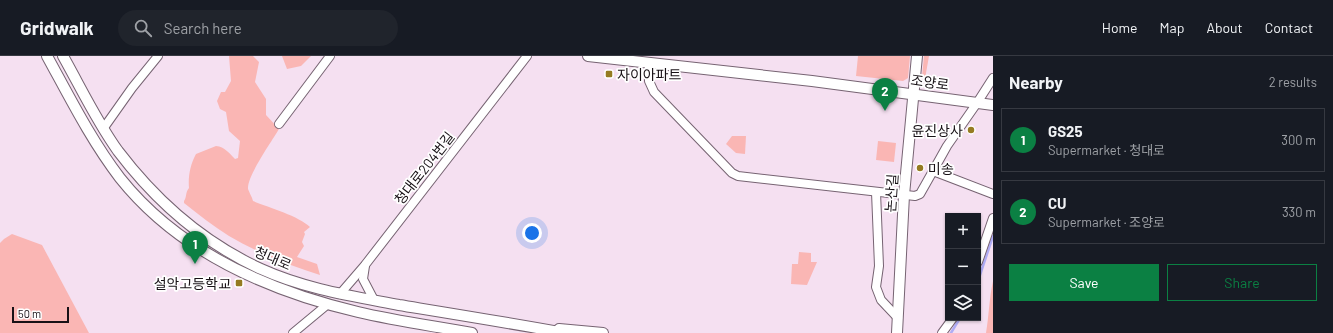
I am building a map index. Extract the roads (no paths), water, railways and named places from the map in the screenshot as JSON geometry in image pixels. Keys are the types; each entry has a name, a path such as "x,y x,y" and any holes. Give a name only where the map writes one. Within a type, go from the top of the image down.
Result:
{"street":[{"name":"청대로","path":"47,56 88,131 121,178 140,200 159,218 192,243 230,266 290,293 358,312 472,333"},
{"name":"청대로","path":"64,56 103,129 118,151 147,186 170,209 200,233 232,255 261,269 321,290 565,333"},
{"path":"103,129 132,88 158,56"},
{"path":"279,124 330,56"},
{"name":"청대로204번길","path":"340,294 365,265 527,56"},
{"name":"조양로","path":"588,56 914,94 993,105"},
{"name":"논산길","path":"897,333 904,195 917,56"},
{"path":"649,63 649,81 654,92 734,175 917,196 920,194 947,146 993,78"},
{"path":"933,171 993,194"},
{"path":"876,192 879,266 876,287 881,300 898,318"},
{"path":"981,253 993,218"},
{"path":"192,243 200,233"},
{"path":"365,265 363,279 374,300"},
{"path":"294,333 340,294"},
{"path":"942,333 951,321"},
{"path":"518,324 603,333"}],"waterway":[{"path":"981,272 993,236"},
{"path":"951,333 958,321"}],"place":[{"name":"자이아파트","path":"609,74"},
{"name":"CU","path":"885,111"},
{"name":"윤진상사","path":"971,130"},
{"name":"미송","path":"920,168"},
{"name":"GS25","path":"195,264"},
{"name":"설악고등학교","path":"239,283"}]}
